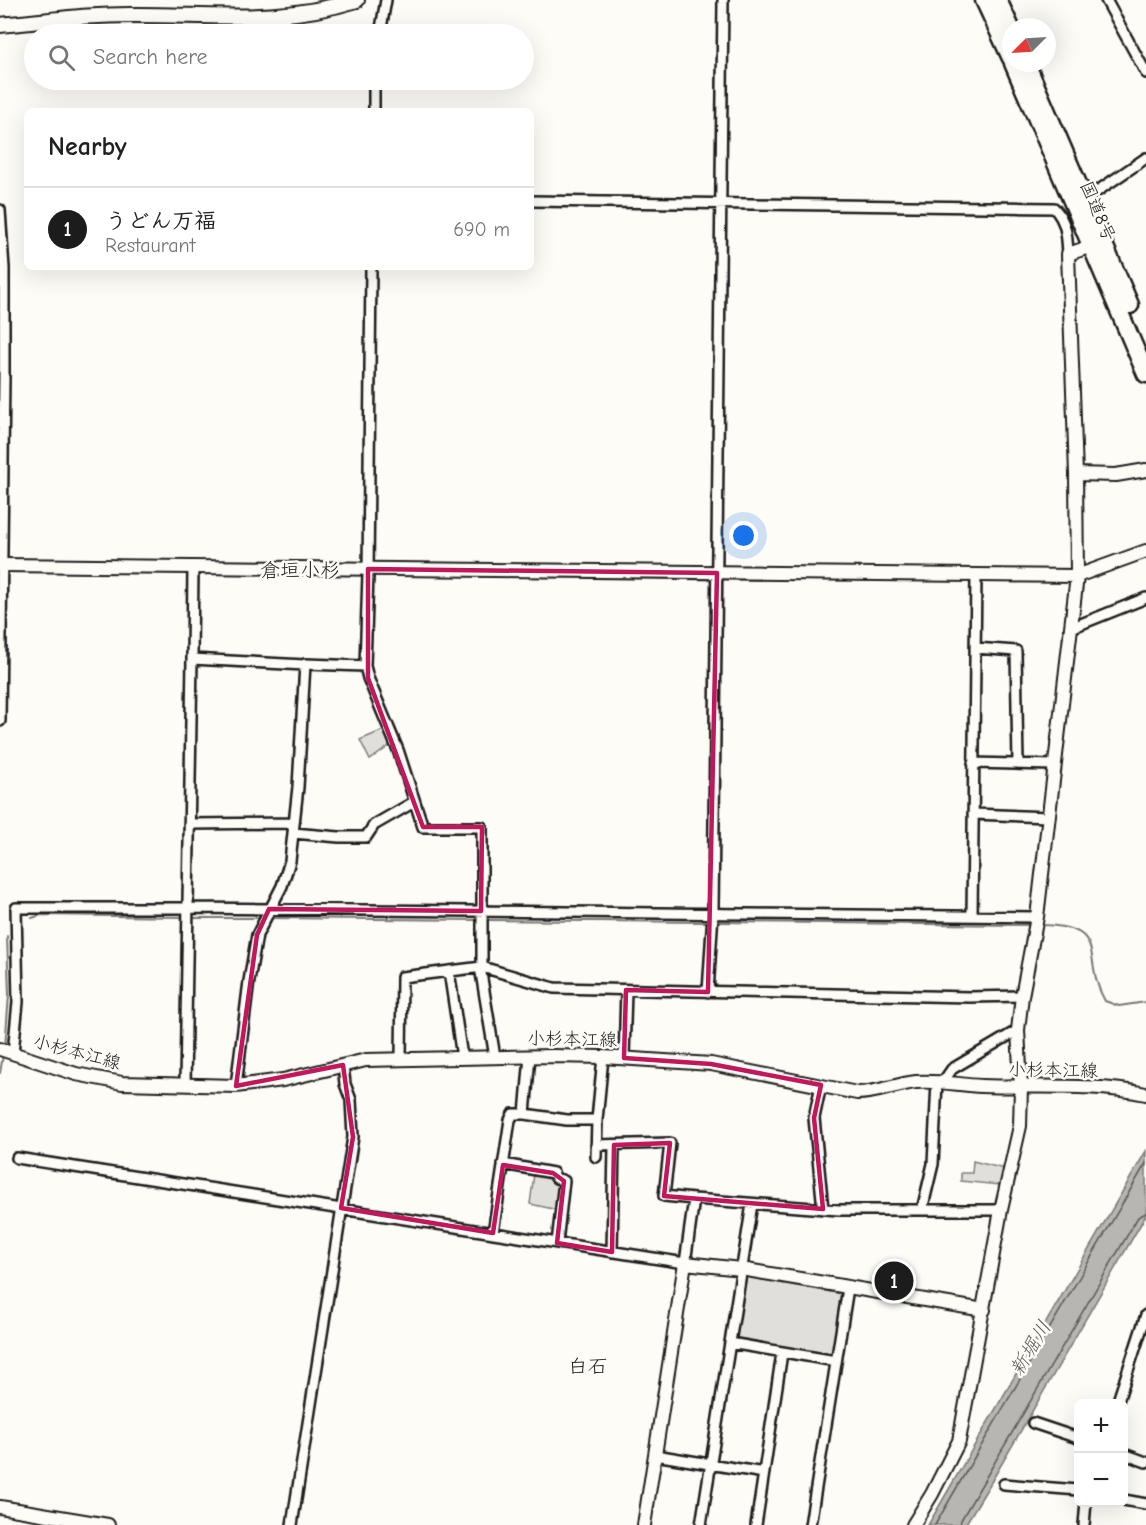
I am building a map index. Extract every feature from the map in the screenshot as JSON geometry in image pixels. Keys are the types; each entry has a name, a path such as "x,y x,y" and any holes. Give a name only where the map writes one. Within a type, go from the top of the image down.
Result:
{"highway":[{"path":"984,0 1002,39"},
{"path":"998,0 1006,18"},
{"name":"国道8号","path":"1017,72 1146,374"},
{"name":"国道8号","path":"1030,72 1146,345"}],"main road":[{"path":"0,25 84,16 267,17 297,14 357,0"}],"street":[{"path":"382,24 386,0"},
{"path":"708,993 713,913 723,0"},
{"path":"1106,0 1146,74"},
{"path":"374,90 374,108"},
{"path":"1084,196 1096,192 1146,158"},
{"path":"534,201 1054,208 1062,216 1066,228 1076,474 1077,576 1037,917 1018,1030 1021,1087 1020,1126 1001,1210 959,1441 913,1525"},
{"path":"0,210 4,268 0,721"},
{"path":"1068,254 1092,246"},
{"path":"371,270 365,666 398,750 423,827 482,827 481,967 495,1057"},
{"path":"1076,474 1116,475 1146,470"},
{"path":"1,565 1077,576 1146,551"},
{"path":"185,1085 193,567"},
{"path":"972,916 976,576"},
{"path":"1071,628 1146,598"},
{"path":"975,648 1016,651 1018,764"},
{"path":"192,659 365,666"},
{"path":"236,1086 257,935 282,886 290,861 305,665"},
{"path":"973,763 1055,765"},
{"path":"293,833 366,837 374,825 414,802"},
{"path":"973,814 1049,817"},
{"path":"189,824 294,823"},
{"path":"13,1053 18,1002 16,908 1037,917"},
{"path":"401,1058 402,977 481,967 554,988 708,993 1022,996"},
{"path":"449,971 462,1057"},
{"path":"624,1058 626,990"},
{"path":"922,1210 933,1164 940,1082 952,1069 1018,1030"},
{"name":"小杉本江線","path":"0,1049 76,1074 122,1083 236,1086 283,1080 366,1060 530,1056 603,1057 711,1064 849,1092 867,1093 916,1082 940,1082 978,1086 1099,1088 1146,1094"},
{"path":"525,1114 530,1056"},
{"path":"596,1157 603,1057"},
{"path":"292,1525 353,1137 351,1100 345,1084 343,1065"},
{"path":"820,1085 814,1118 823,1209"},
{"path":"493,1233 510,1120 513,1114 567,1120 597,1120"},
{"path":"596,1145 670,1143 664,1196 823,1209 1001,1210"},
{"path":"612,1252 614,1145"},
{"path":"17,1158 612,1252 741,1269 984,1310"},
{"path":"503,1164 553,1173 556,1178 564,1181 557,1243"},
{"path":"644,1525 694,1199"},
{"path":"701,1525 752,1203"},
{"path":"810,1525 848,1288"},
{"path":"1119,1399 1146,1315"},
{"path":"730,1343 836,1361"},
{"path":"756,1525 782,1353"},
{"path":"1033,1423 1074,1437"},
{"path":"655,1455 764,1473"},
{"path":"1128,1455 1146,1462"},
{"path":"1004,1484 1074,1490"},
{"path":"1128,1501 1146,1504"},
{"path":"0,1507 108,1525"},
{"path":"1084,1525 1086,1507"}],"highlighted area":[{"path":"368,569 717,573 708,992 626,990 624,1058 711,1064 821,1085 814,1118 823,1209 664,1196 670,1143 614,1145 612,1252 557,1243 564,1181 553,1173 503,1165 493,1233 341,1208 353,1137 343,1065 236,1086 257,935 269,909 481,911 482,827 423,827 368,678"}],"shaded area":[{"path":"386,729 392,744 370,760 360,740"},
{"path":"973,1161 1005,1169 999,1185 961,1181 961,1173 972,1173"},
{"path":"534,1174 552,1175 552,1181 561,1182 558,1210 530,1204"},
{"path":"746,1277 842,1294 833,1352 826,1356 738,1341 734,1338"}],"water":[{"path":"1146,1151 1146,1215 990,1484 965,1525 928,1525"}],"waterway":[{"path":"32,918 41,915 185,917"},
{"path":"191,918 263,918"},
{"path":"269,918 479,920"},
{"path":"485,920 710,922"},
{"path":"716,922 1031,925"},
{"path":"1040,925 1077,931 1086,938 1098,985 1105,1001 1119,1006 1146,1002"},
{"path":"5,1047 9,995 7,936"},
{"path":"0,1073 3,1055"}],"place":[{"name":"うどん万福","path":"894,1281"}],"district":[{"name":"倉垣小杉","path":"300,570"},
{"name":"白石","path":"588,1366"}],"water label":[{"name":"新堀川","path":"1030,1348"}]}
